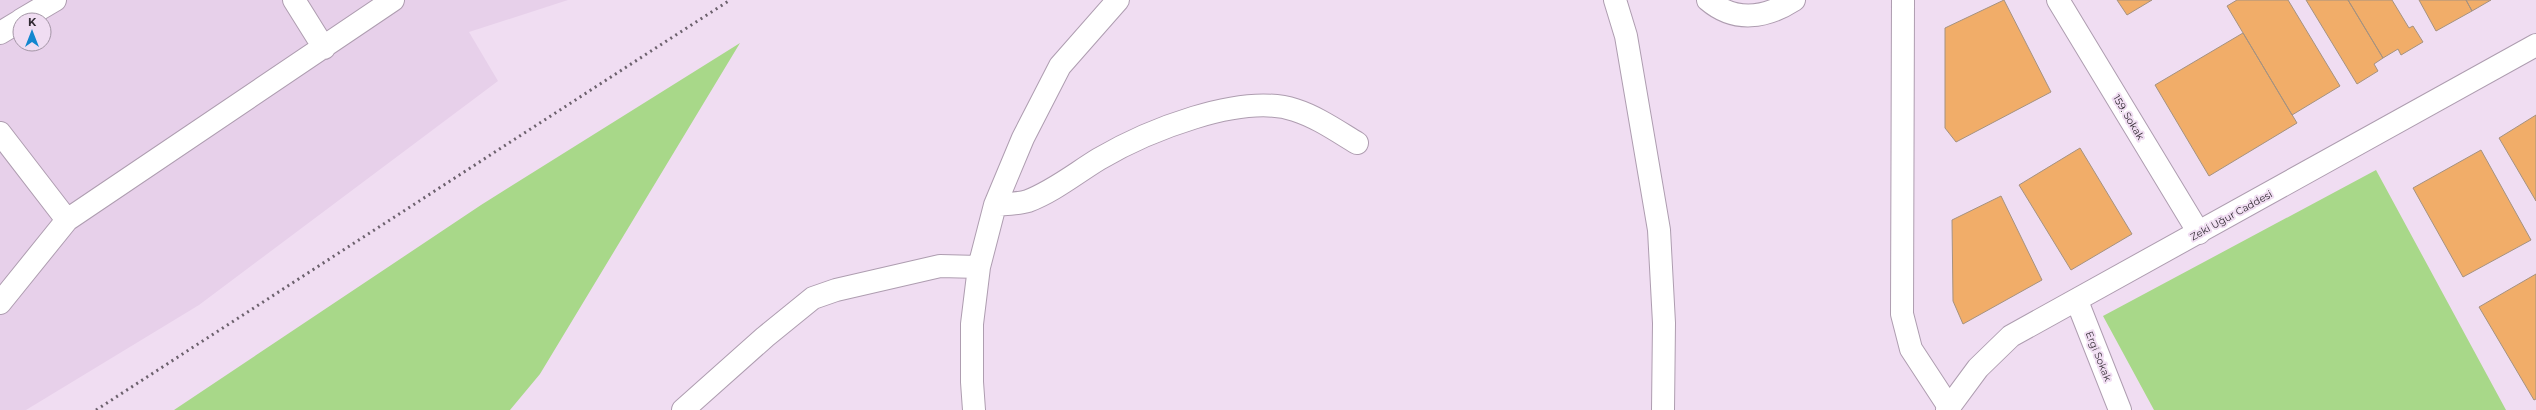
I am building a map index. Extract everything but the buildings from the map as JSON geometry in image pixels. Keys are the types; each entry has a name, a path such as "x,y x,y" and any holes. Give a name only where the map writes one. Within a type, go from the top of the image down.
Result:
{"street":[{"path":"35,12 56,0"},
{"path":"294,0 324,48"},
{"path":"0,303 67,220 324,48 392,0"},
{"path":"974,410 972,382 972,324 979,267 995,205 1023,138 1060,66 1118,0"},
{"path":"1615,0 1626,36 1659,230 1664,323 1663,410"},
{"path":"1708,0 1717,7 1736,15 1756,16 1776,11 1794,0"},
{"path":"1903,0 1902,314 1911,349 1948,409"},
{"name":"159. Sokak","path":"2058,0 2199,233"},
{"path":"0,32 12,25"},
{"name":"Zeki Uğur Caddesi","path":"1948,409 1978,368 2011,336 2078,301 2536,45"},
{"path":"995,205 1027,201 1050,191 1135,140 1189,119 1235,109 1273,106 1295,110 1357,143"},
{"path":"0,133 67,220"},
{"path":"683,410 765,337 813,298 836,290 940,266 979,267"},
{"name":"Ergi Sokak","path":"2078,301 2120,410"}],"shaded area":[{"path":"0,0 568,0 469,32 498,81 199,305 26,410 0,410"}],"green space":[{"path":"740,43 540,374 510,410 174,410 481,205"},
{"path":"2376,170 2506,410 2154,410 2103,316"}],"railway":[{"path":"96,410 730,0"}]}
